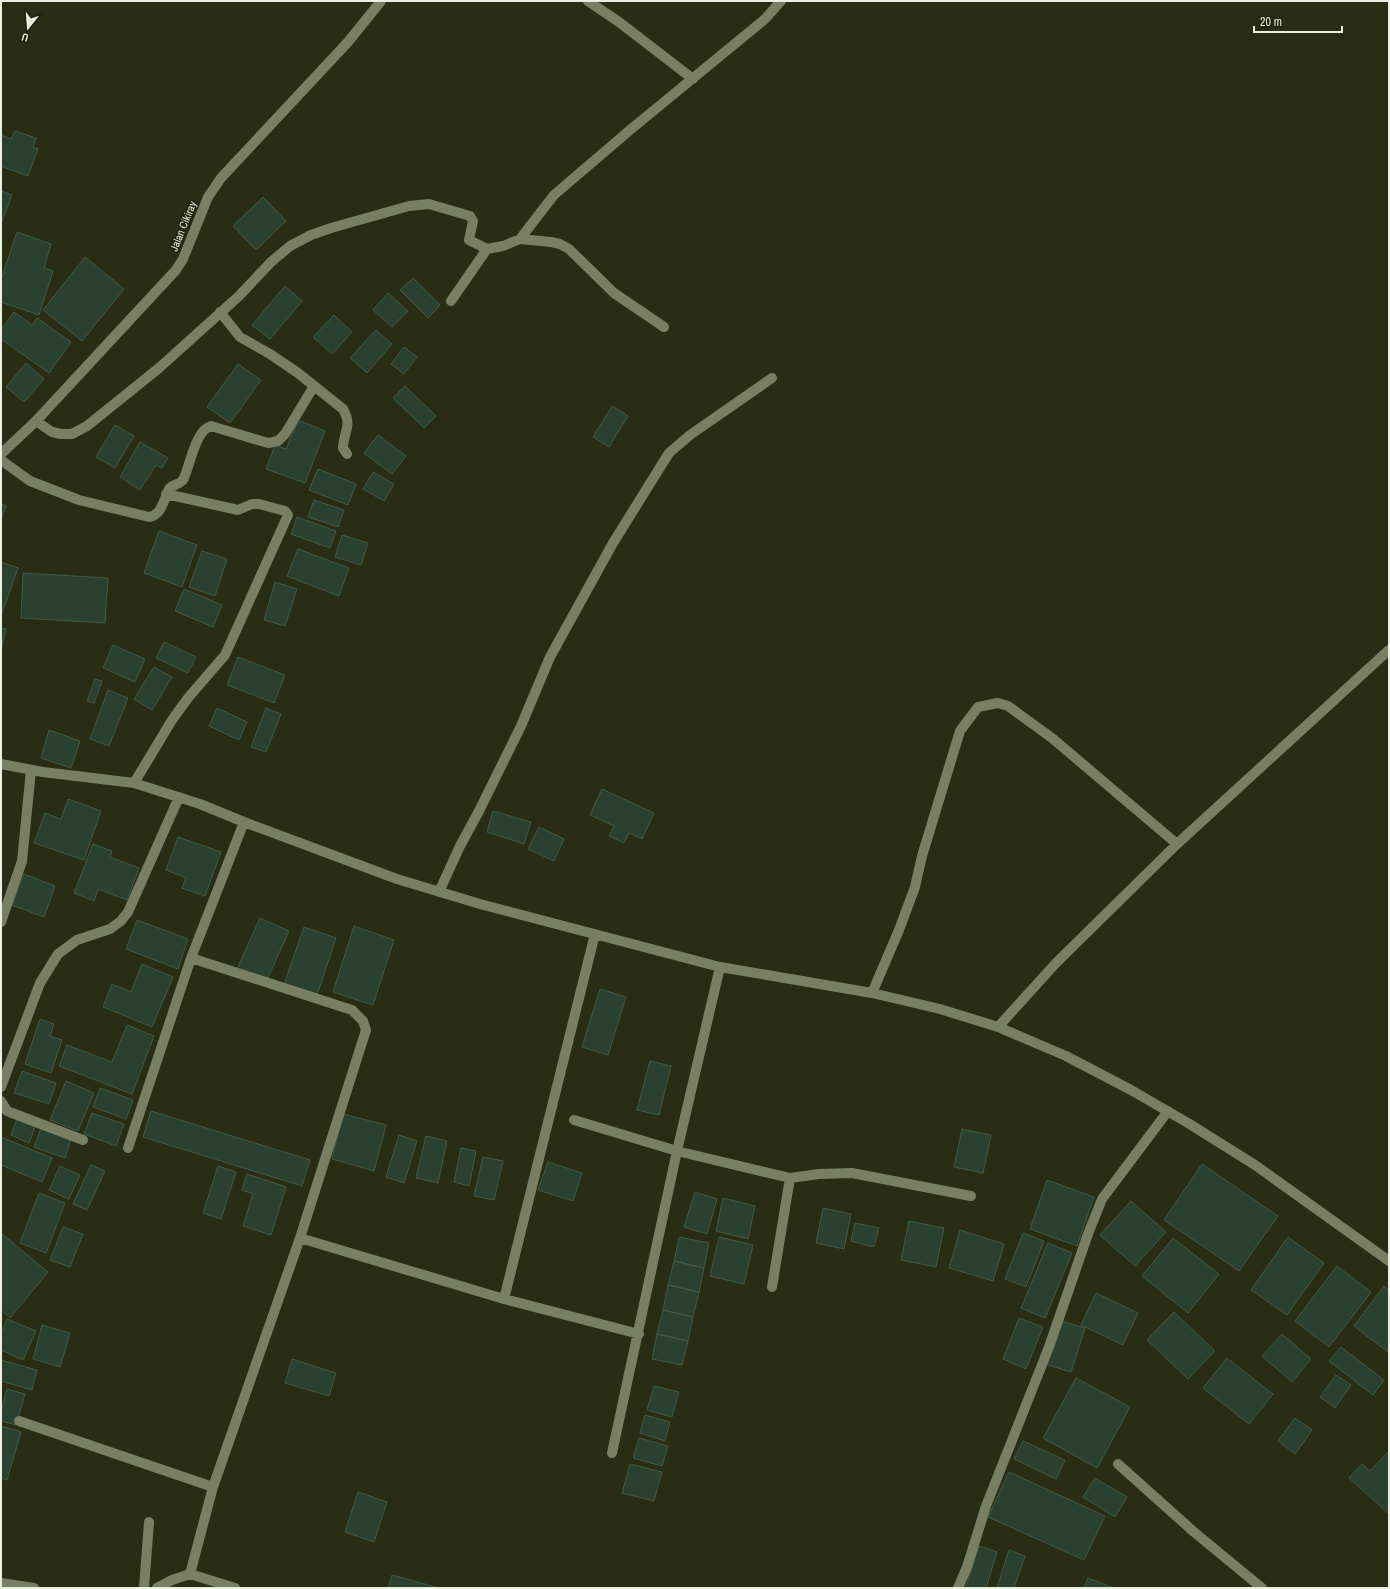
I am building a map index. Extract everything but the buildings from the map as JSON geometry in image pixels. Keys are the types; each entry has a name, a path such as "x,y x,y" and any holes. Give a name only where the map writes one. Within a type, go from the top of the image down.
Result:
{"street":[{"name":"Jalan Cikiray","path":"1,454 36,421 176,270 183,259 208,197 221,178 348,42 381,1"},
{"path":"588,1 619,22 693,79"},
{"path":"520,239 554,195 630,130 765,19 781,1"},
{"path":"36,421 52,432 61,434 72,434 87,426 159,368 239,296 271,262 290,246 318,233 409,206 429,204 470,216 473,221 469,240 487,249 503,246 520,239 560,244 569,249 614,293 664,327"},
{"path":"451,301 487,249"},
{"path":"220,312 240,337 298,372 343,408 347,416 348,423 343,446 347,454"},
{"path":"439,892 460,846 521,726 550,657 613,543 669,453 690,435 772,378"},
{"path":"1,460 30,481 79,500 149,517 157,514 166,494 172,486 180,484 183,480 194,448 202,431 206,427 211,426 268,443 275,443 285,434 314,386"},
{"path":"134,783 172,720 188,698 225,655 288,515 285,511 260,504 252,504 238,510 166,494"},
{"path":"998,1027 1056,963 1177,844 1389,650"},
{"path":"872,994 915,887 922,856 960,731 978,707 998,703 1008,706 1052,738 1177,844"},
{"path":"1,764 31,770 134,783 200,804 397,879 480,904 720,966 872,994 940,1009 998,1027 1066,1056 1168,1111 1255,1164 1389,1261"},
{"path":"1,922 22,861 31,770"},
{"path":"1,1087 40,983 58,954 77,940 110,929 121,921 128,912 179,798"},
{"path":"128,1148 192,958 244,822"},
{"path":"504,1299 595,934"},
{"path":"190,1574 213,1487 300,1238 366,1030 365,1025 352,1010 192,958"},
{"path":"612,1453 639,1334 677,1151 720,966"},
{"path":"1,1101 7,1111 83,1140"},
{"path":"958,1588 967,1567 989,1500 1049,1347 1088,1234 1102,1199 1168,1111"},
{"path":"574,1120 677,1151 790,1178 819,1174 852,1173 971,1196"},
{"path":"772,1287 790,1178"},
{"path":"300,1238 504,1299 639,1334"},
{"path":"19,1421 213,1487"},
{"path":"1118,1464 1194,1532 1262,1588"},
{"path":"144,1588 149,1522"},
{"path":"156,1588 172,1580 190,1574 235,1588"},
{"path":"1,1583 34,1588"}]}
